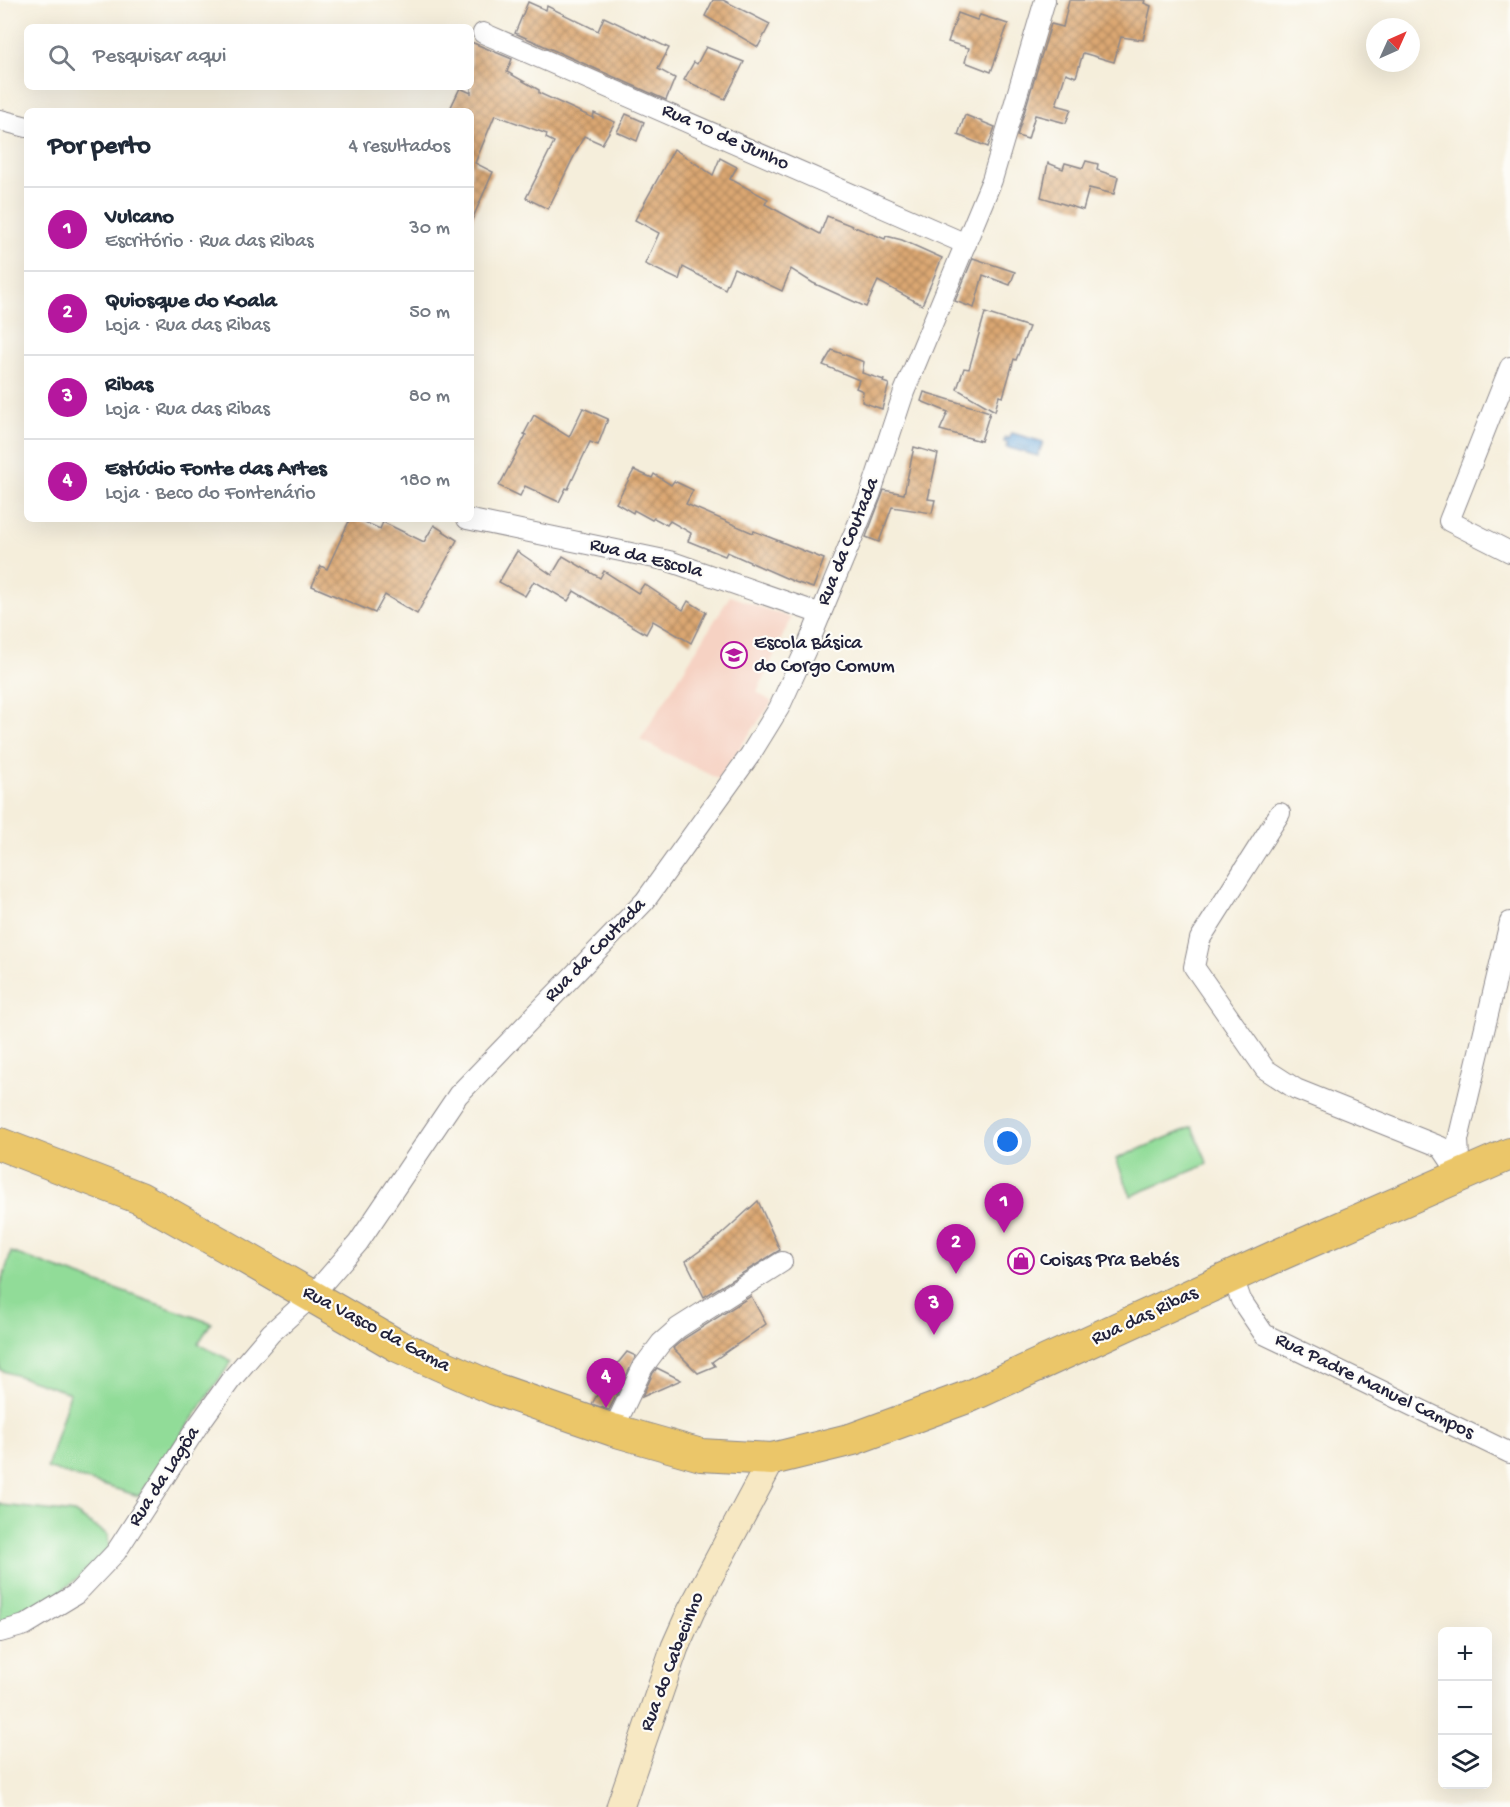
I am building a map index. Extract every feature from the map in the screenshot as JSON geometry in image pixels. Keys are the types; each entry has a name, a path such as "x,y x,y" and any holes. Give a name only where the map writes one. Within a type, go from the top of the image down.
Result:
{"main road":[{"name":"Rua Vasco da Gama","path":"0,1144 140,1198 398,1346 495,1389 613,1430 701,1455 772,1459"},
{"name":"Rua das Ribas","path":"772,1459 853,1439 969,1396 1510,1154"}],"street":[{"name":"Rua da Coutada","path":"311,1297 358,1243 458,1095 645,901 750,755 779,708 870,495 904,392 992,180 1045,0"},
{"name":"Rua 10 de Junho","path":"483,33 966,244"},
{"path":"0,120 24,126"},
{"path":"1510,367 1449,521 1510,552"},
{"name":"Rua da Escola","path":"474,520 669,561 821,614"},
{"path":"1280,813 1200,939 1194,967 1265,1069 1296,1089 1441,1147 1460,1175"},
{"path":"1460,1175 1458,1140 1510,922"},
{"path":"613,1430 643,1367 661,1343 678,1328 782,1262"},
{"name":"Rua Padre Manuel Campos","path":"1233,1277 1241,1300 1264,1334 1510,1453"},
{"name":"Rua da Lagôa","path":"0,1632 25,1625 76,1594 116,1552 230,1380 271,1333 311,1297"},
{"name":"Rua do Cabecinho","path":"620,1807 675,1647 690,1611 772,1459"}],"shaded area":[{"name":"Escola Básica do Corgo Comum","path":"730,596 791,618 757,692 772,702 718,779 640,740"}],"green space":[{"path":"1192,1127 1208,1164 1131,1196 1116,1159"},
{"path":"11,1252 211,1323 198,1344 232,1361 139,1496 47,1468 70,1393 0,1370 0,1288"},
{"path":"0,1503 74,1513 108,1535 109,1548 73,1582 45,1603 31,1611 0,1622"}],"water":[{"path":"1012,433 1043,442 1038,456 1006,447 1008,443 1004,442 1005,437 1009,439"}],"building":[{"path":"713,0 723,0 770,24 758,47 705,16"},
{"path":"1069,0 1145,0 1144,3 1151,6 1143,40 1121,37 1114,62 1083,53 1076,77 1066,73 1056,105 1071,109 1066,123 1035,115 1028,139 1017,136 1051,24 1063,27"},
{"path":"528,2 546,10 547,6 598,31 604,17 669,48 658,69 675,78 666,100 515,33"},
{"path":"958,13 977,20 980,15 1008,24 991,72 965,62 969,48 948,42"},
{"path":"474,43 512,59 507,72 539,90 539,93 593,118 594,113 615,122 602,144 584,136 548,209 526,198 554,142 546,138 547,134 495,115 475,163 493,172 474,215 474,108 450,108 459,90 471,93 471,90 474,90"},
{"path":"706,47 744,62 725,99 684,80 694,62 697,64"},
{"path":"626,114 644,122 637,141 617,132"},
{"path":"965,115 995,127 988,147 958,135"},
{"path":"674,149 713,175 720,158 737,167 730,179 768,199 765,204 820,234 827,216 885,239 886,236 902,240 942,258 922,305 878,281 866,307 813,283 791,269 782,291 734,268 725,289 683,267 679,280 645,264 659,233 635,220"},
{"path":"1086,161 1098,164 1097,170 1118,177 1114,194 1089,188 1083,210 1041,197 1048,163 1063,169 1065,163 1083,168"},
{"path":"973,258 1015,272 1010,285 983,275 974,308 955,301"},
{"path":"985,313 1029,327 1016,360 1014,359 1003,397 999,396 995,411 957,389 964,368 969,369"},
{"path":"832,350 864,362 862,373 884,380 883,382 889,384 882,409 862,402 863,391 856,388 859,380 823,365"},
{"path":"924,392 990,412 981,441 940,430 948,412 921,401"},
{"path":"583,408 608,419 598,445 590,442 568,489 566,488 559,502 525,486 520,496 499,486 534,415 569,437"},
{"path":"914,447 938,454 928,499 935,500 932,513 892,507 879,542 866,537 884,490 904,494"},
{"path":"634,470 652,478 654,474 671,485 674,481 693,490 686,504 753,533 754,531 824,559 813,588 727,552 725,556 688,541 691,533 670,521 667,525 654,518 652,520 616,503"},
{"path":"349,522 365,522 380,529 383,522 424,542 434,525 457,540 417,614 385,595 375,613 312,586 321,566 327,569"},
{"path":"517,551 552,575 563,556 600,578 604,571 638,593 644,584 683,610 688,601 706,612 691,643 653,621 646,634 574,591 568,601 534,581 525,596 499,582"},
{"path":"758,1201 780,1250 704,1297 686,1261 716,1239"},
{"path":"751,1296 766,1324 712,1362 715,1366 698,1373 673,1348 685,1338"},
{"path":"627,1352 636,1356 609,1410 592,1404 609,1374"},
{"path":"657,1368 681,1380 642,1397 653,1373"}],"place":[{"name":"Escola Básica do Corgo Comum","path":"734,655"},
{"name":"Vulcano","path":"1004,1233"},
{"name":"Coisas Pra Bebés","path":"1021,1261"},
{"name":"Quiosque do Koala","path":"956,1274"},
{"name":"Ribas","path":"934,1335"},
{"name":"Estúdio Fonte das Artes","path":"606,1408"}]}
